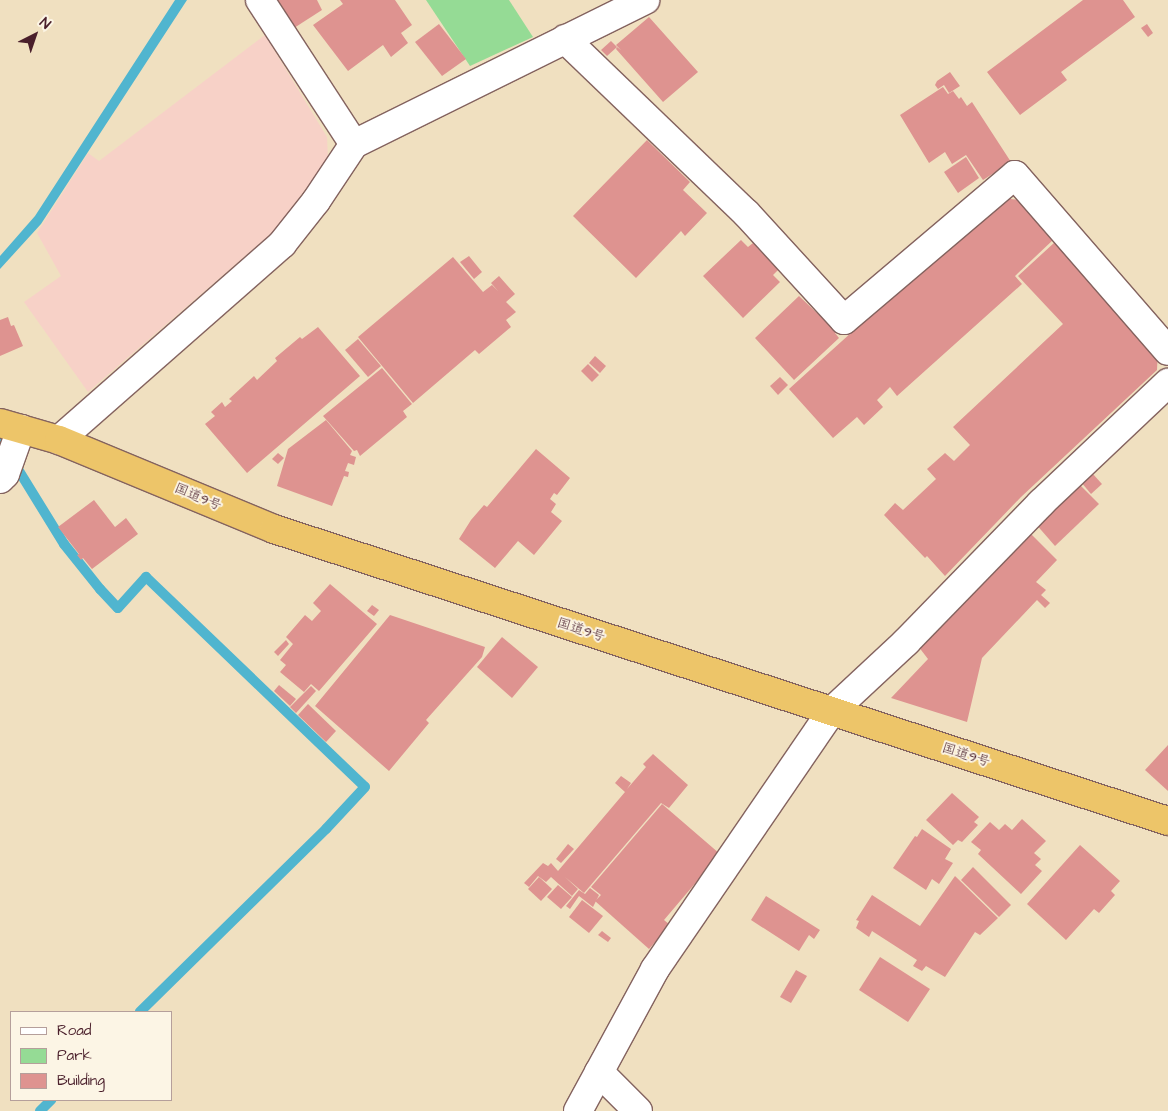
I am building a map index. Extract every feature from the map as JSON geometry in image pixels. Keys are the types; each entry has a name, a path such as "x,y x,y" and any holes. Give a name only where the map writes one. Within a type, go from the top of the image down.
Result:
{"highway":[{"name":"国道9号","path":"10,426 59,440 274,529 1168,821"}],"street":[{"path":"260,0 354,144"},
{"path":"59,440 282,244 316,200 354,144 565,39 628,4"},
{"path":"565,39 746,213 844,320 1015,175 1168,351"},
{"path":"578,1111 656,969 831,712 906,642 1041,503 1168,382"},
{"path":"0,479 5,474 10,426"},
{"path":"599,1072 638,1111"}],"shaded area":[{"path":"265,35 327,137 328,159 274,231 88,392 24,302 61,276 37,233 88,153 99,161"}],"green space":[{"path":"426,0 509,0 533,37 470,66"}],"water":[{"path":"175,0 187,0 41,224 0,269 0,256 35,216"}],"building":[{"path":"273,0 317,0 322,10 294,28"},
{"path":"340,0 395,0 412,25 401,33 408,43 391,57 383,45 348,71 313,25 343,4"},
{"path":"1083,0 1123,0 1135,17 1061,72 1067,80 1020,115 987,72"},
{"path":"649,17 698,72 663,102 616,49 617,47 621,50 616,45"},
{"path":"439,24 466,59 442,76 415,42"},
{"path":"1147,24 1153,33 1148,37 1141,28"},
{"path":"611,41 617,47 607,56 601,50"},
{"path":"950,72 960,86 949,93 944,85 938,89 935,85 937,81"},
{"path":"943,87 948,94 953,91 959,99 961,97 967,106 972,102 1011,162 983,180 966,155 952,164 945,152 929,163 900,115"},
{"path":"647,140 690,182 683,190 707,213 685,236 681,231 636,278 573,216"},
{"path":"966,157 979,178 958,193 944,172"},
{"path":"1000,198 1021,200 1054,239 1015,276 1022,284 897,396 890,387 877,400 883,407 864,425 857,417 833,438 789,389"},
{"path":"741,240 748,247 753,243 778,270 773,275 780,282 743,318 703,276"},
{"path":"1055,242 1158,350 1157,370 1021,497 945,576 884,515 895,503 903,510 936,479 927,469 945,453 954,461 970,445 953,427 1063,324 1018,276"},
{"path":"469,256 482,272 474,279 460,262"},
{"path":"453,257 483,292 492,285 498,291 491,283 499,276 515,294 506,302 516,312 506,320 511,327 479,354 475,350 413,403 358,337"},
{"path":"799,296 836,331 835,333 839,338 794,380 755,338"},
{"path":"8,317 11,326 14,325 23,346 0,356 0,320"},
{"path":"318,327 360,376 247,473 205,424 215,416 211,412 222,402 225,407 232,401 229,399 254,376 257,380 277,361 275,358 300,337 302,339"},
{"path":"358,339 381,366 368,377 345,350"},
{"path":"595,356 606,366 600,373 589,363"},
{"path":"588,364 599,375 592,382 581,371"},
{"path":"382,368 412,404 403,411 407,417 360,456 357,450 354,451 323,416"},
{"path":"780,377 788,385 778,395 770,386"},
{"path":"326,420 352,451 350,455 356,457 354,465 348,463 345,471 349,472 348,477 344,476 332,506 277,486 288,449"},
{"path":"536,449 570,478 557,495 554,493 550,499 556,504 551,512 562,521 534,555 518,541 495,568 459,539 471,520 484,505 487,507"},
{"path":"278,453 284,458 278,464 272,459"},
{"path":"1092,473 1102,484 1091,494 1081,482"},
{"path":"1078,483 1099,504 1055,546 1035,523"},
{"path":"94,500 115,527 126,518 138,534 92,569 83,558 81,560 77,555 79,554 58,527"},
{"path":"1027,530 1057,560 1036,582 1046,590 1041,595 1050,603 1045,608 1037,600 982,658 967,722 891,698 928,659 918,646"},
{"path":"330,584 377,624 319,691 311,684 304,692 280,672 286,665 280,660 293,644 286,637 305,615 312,621 321,611 313,603"},
{"path":"372,605 379,610 374,616 367,611"},
{"path":"390,615 485,647 482,657 426,720 429,723 389,771 315,706"},
{"path":"502,637 538,667 512,698 477,667"},
{"path":"286,640 289,644 278,656 274,652"},
{"path":"279,685 296,699 290,706 274,691"},
{"path":"311,686 316,691 296,713 290,707"},
{"path":"308,704 336,731 326,742 298,715"},
{"path":"1168,745 1168,791 1145,770"},
{"path":"653,754 688,785 669,808 661,803 584,893 565,877 578,889 572,896 551,877 546,882 538,876 529,887 524,883 543,863 548,866 551,863 558,871 625,792 615,783 621,776 631,783 627,789 646,767 643,764"},
{"path":"952,793 979,817 974,822 978,825 962,842 958,840 953,845 926,820"},
{"path":"662,804 720,854 664,920 670,925 649,949 595,901 601,895 591,887"},
{"path":"1022,819 1046,841 1034,853 1041,859 1035,865 1042,871 1021,894 978,854 981,850 971,842 990,822 999,830 1005,824 1012,830"},
{"path":"922,829 951,849 945,859 953,863 939,884 932,879 926,890 893,868"},
{"path":"568,844 574,849 561,863 556,859"},
{"path":"1080,845 1120,881 1111,891 1115,895 1099,913 1094,909 1066,940 1027,904"},
{"path":"973,867 1011,905 999,917 961,880"},
{"path":"955,876 998,918 980,935 975,932 945,977 926,966 922,971 913,966 917,960 872,931 869,937 856,928 859,921 856,920 872,895 920,926"},
{"path":"539,877 552,889 541,901 528,889"},
{"path":"558,885 572,897 561,909 547,897"},
{"path":"590,888 599,895 593,907 579,896 570,909 566,906 579,890 585,894"},
{"path":"766,896 820,930 814,939 809,935 799,951 751,920"},
{"path":"582,900 603,916 589,933 569,917"},
{"path":"602,931 611,938 608,942 598,935"},
{"path":"880,957 930,989 908,1022 859,990"},
{"path":"796,970 807,976 791,1003 780,997"}],"waterway":[{"path":"0,440 64,544 100,589 118,608 146,577 365,787 326,829 141,1011"},
{"path":"40,1111 50,1101"}]}
